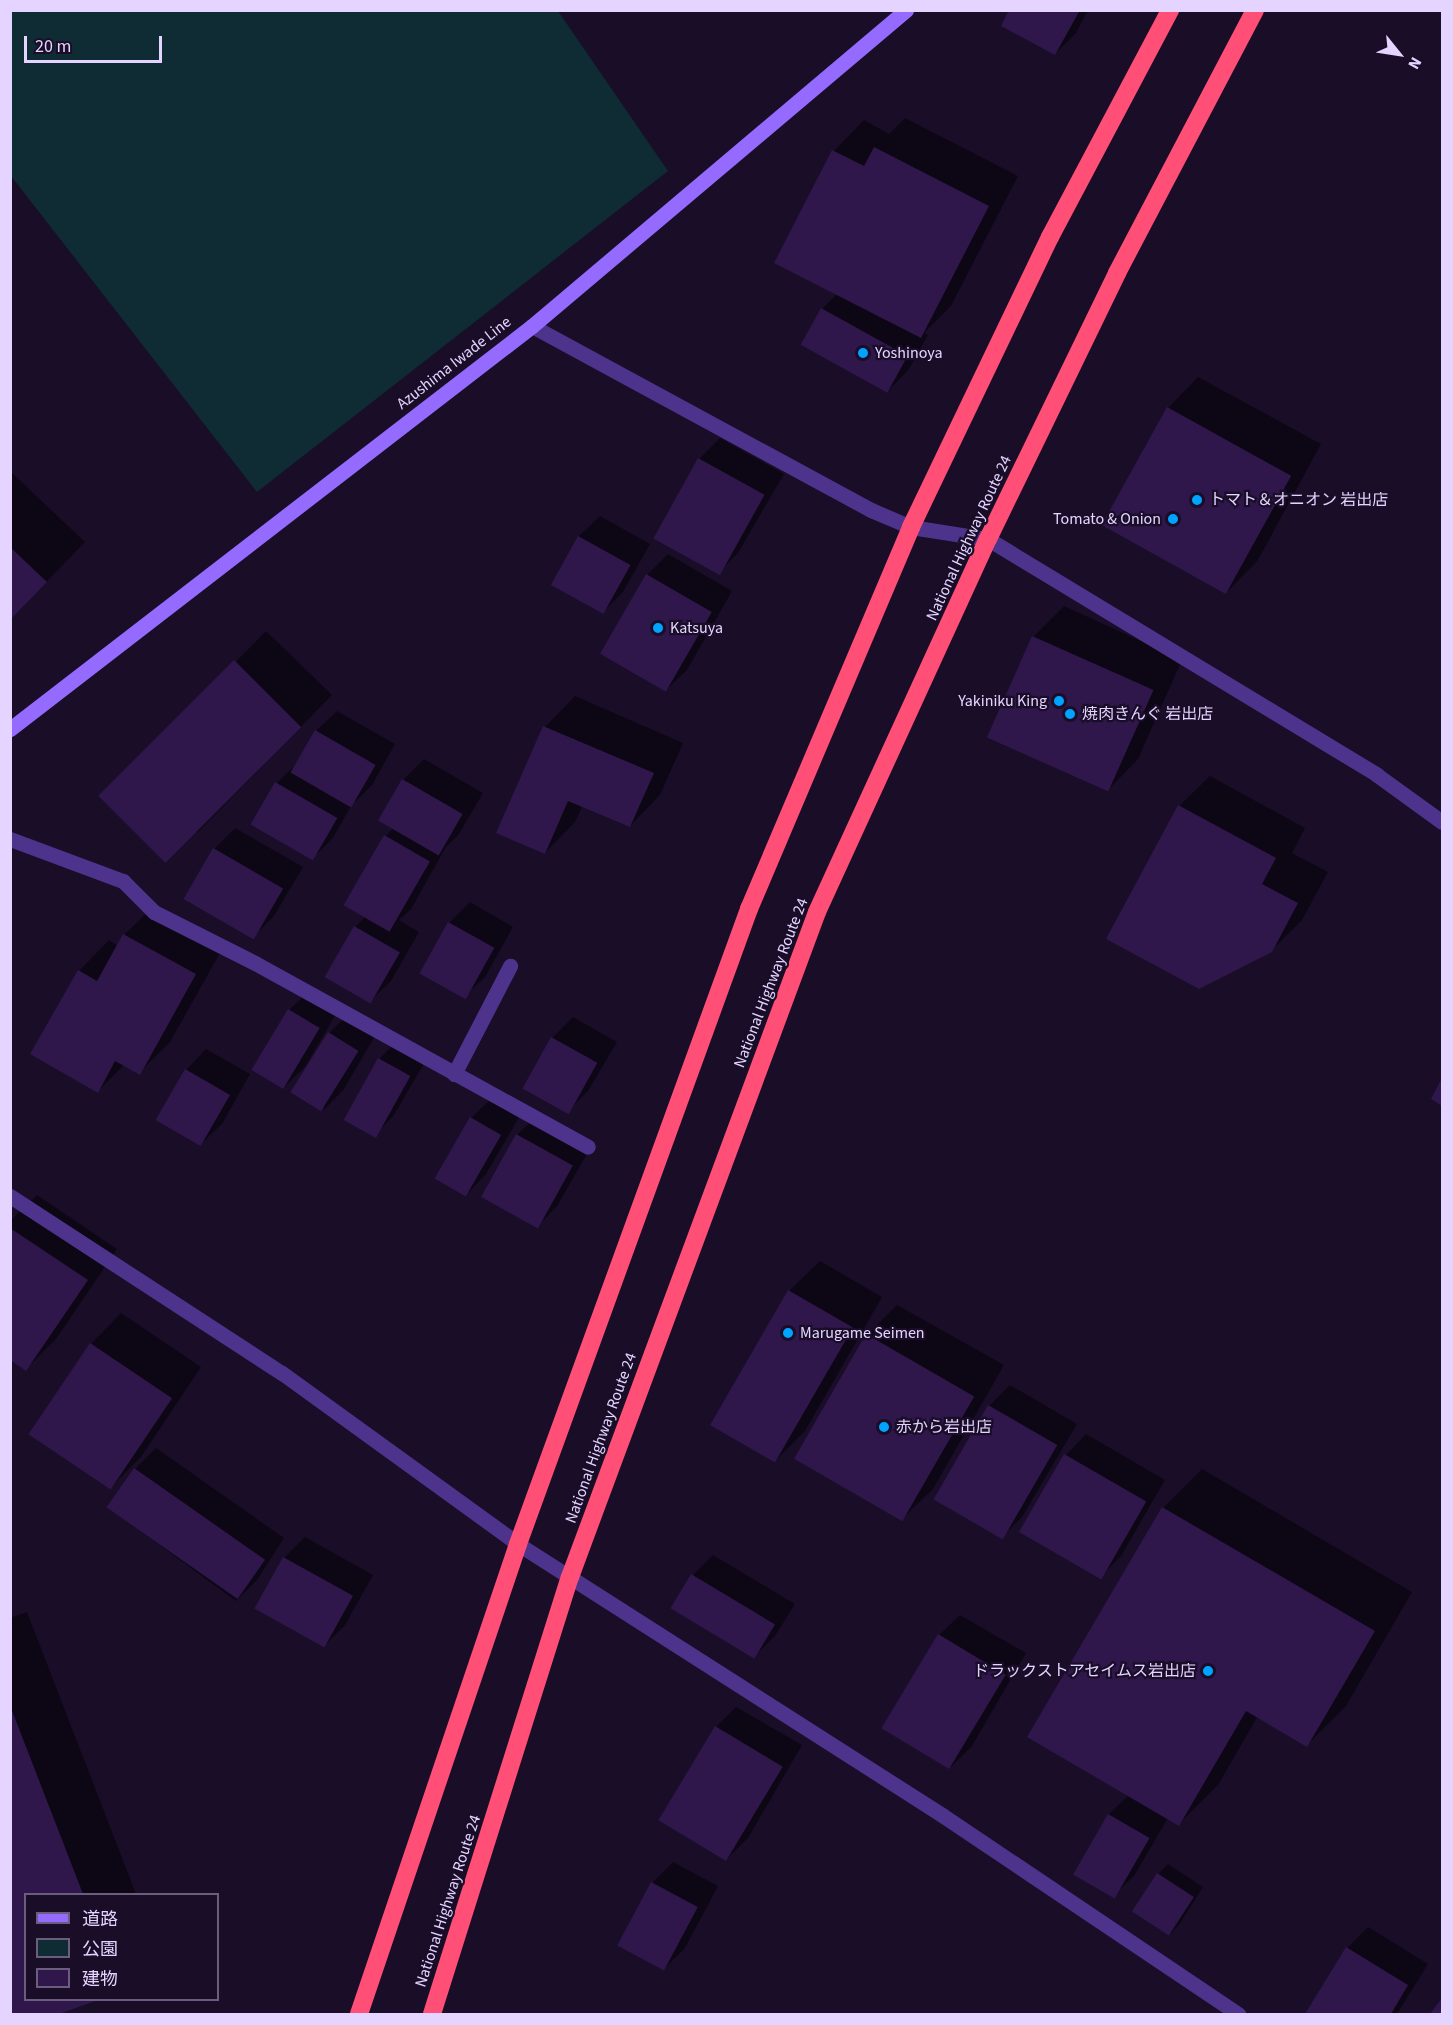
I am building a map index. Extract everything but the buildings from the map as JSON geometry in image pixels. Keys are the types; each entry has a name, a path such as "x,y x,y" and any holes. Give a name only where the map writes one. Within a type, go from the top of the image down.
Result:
{"highway":[{"path":"358,2014 518,1544 749,909 911,527 1050,237 1170,10"},
{"name":"National Highway Route 24","path":"432,2014 570,1577 817,912 988,539 1117,273 1255,10"}],"main road":[{"name":"Azushima Iwade Line","path":"10,729 532,326 906,10"}],"street":[{"path":"532,326 871,510 911,527 988,539 1377,775 1443,822"},
{"path":"10,839 123,881 154,912 255,963 588,1147"},
{"path":"454,1074 510,966"},
{"path":"10,1196 282,1373 518,1544 942,1815 1238,2014"}],"green space":[{"path":"11,10 558,11 668,171 257,492 11,176"}],"place":[{"name":"Yoshinoya","path":"863,353"},
{"name":"トマト＆オニオン 岩出店","path":"1197,500"},
{"name":"Tomato & Onion","path":"1173,519"},
{"name":"Katsuya","path":"658,628"},
{"name":"Yakiniku King","path":"1059,701"},
{"name":"焼肉きんぐ 岩出店","path":"1070,714"},
{"name":"Marugame Seimen","path":"788,1333"},
{"name":"赤から岩出店","path":"884,1427"},
{"name":"ドラックストアセイムス岩出店","path":"1208,1671"}]}
